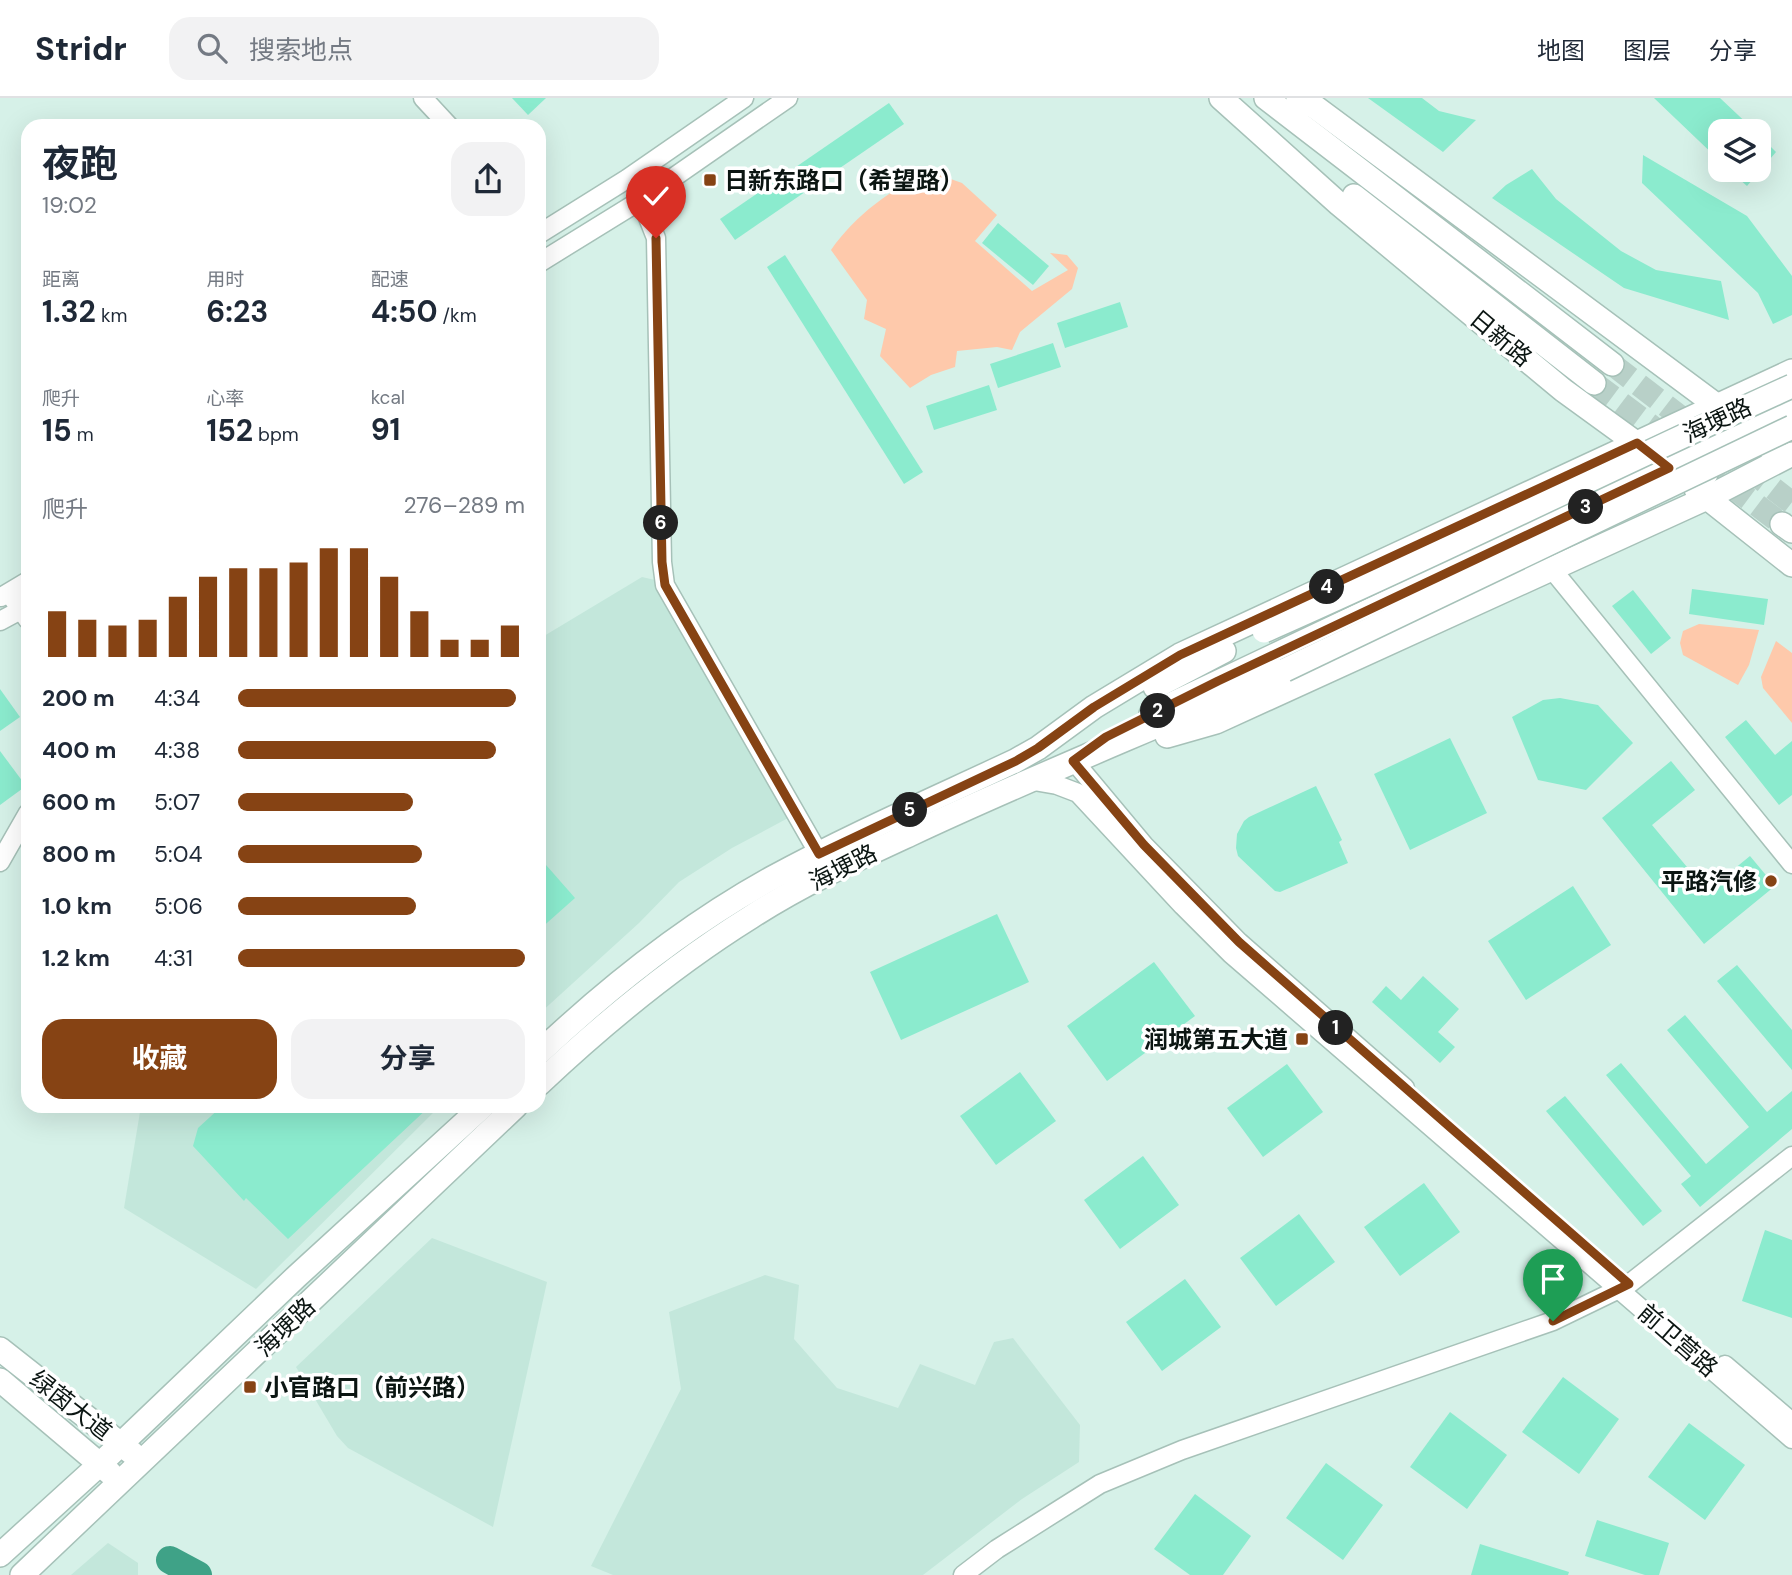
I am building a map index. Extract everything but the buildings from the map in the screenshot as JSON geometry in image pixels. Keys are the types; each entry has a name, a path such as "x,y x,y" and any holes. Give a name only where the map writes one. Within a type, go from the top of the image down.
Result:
{"main road":[{"name":"日新路","path":"1221,98 1339,204 1553,381 1637,443 1792,565"},
{"name":"日新路","path":"1227,98 1594,383"},
{"name":"日新路","path":"1266,98 1612,364"},
{"path":"1073,761 1216,722 1789,460 1315,107 1298,98"},
{"path":"1022,771 1038,748 1094,707 1180,655 1792,371"},
{"name":"海埂路","path":"1038,748 1111,714 1161,683 1264,631 1393,575 1683,435 1792,386"},
{"path":"1073,761 1106,737 1218,681 1669,468 1688,457 1703,442 1712,424 1716,405"},
{"path":"1707,498 1705,477 1711,457 1726,440 1792,406"},
{"name":"海埂路","path":"546,1047 654,956 704,920 771,879 819,854 1022,771 1073,761 1159,727 1285,670 1792,427"},
{"name":"海埂路","path":"546,1077 597,1030 679,965 752,916 829,872 1022,771"},
{"name":"海埂路","path":"0,1555 474,1113"},
{"name":"海埂路","path":"22,1575 509,1113"},
{"name":"绿茵大道","path":"0,1349 142,1461"},
{"name":"绿茵大道","path":"0,1380 121,1481"}],"street":[{"path":"423,98 442,119"},
{"path":"546,229 627,179 744,98"},
{"path":"546,258 641,200 788,98"},
{"path":"641,200 656,238 662,562 665,585 819,854"},
{"path":"1551,568 1792,864"},
{"path":"21,585 4,595 21,608"},
{"path":"0,621 21,614"},
{"name":"前卫营路","path":"1073,761 1144,845 1239,942 1792,1439"},
{"name":"前卫营路","path":"1022,771 1078,793 1231,954 1624,1286 1792,1422"},
{"path":"0,862 21,825"},
{"path":"963,1575 997,1549 1100,1484 1182,1450 1553,1321 1624,1286 1792,1156"}],"shaded area":[{"path":"931,172 962,183 997,215 975,241 1032,291 1068,270 1050,253 1067,255 1078,268 1072,289 1020,332 1012,350 997,347 957,351 955,367 931,375 910,388 880,356 886,329 864,319 867,300 831,250 851,226 875,204 903,185"},
{"path":"642,577 655,580 790,817 732,848 679,882 639,923 546,1008 546,635"},
{"path":"1699,624 1759,630 1749,665 1738,685 1683,655 1680,643 1683,631"},
{"path":"1776,641 1792,653 1792,723 1763,688 1761,677"},
{"path":"140,1113 433,1113 256,1289 124,1208"},
{"path":"432,1238 547,1282 493,1527 348,1448 337,1436 296,1367"},
{"path":"765,1275 799,1285 794,1339 837,1388 898,1408 920,1364 975,1385 994,1342 1013,1338 1080,1425 1079,1462 1022,1499 923,1575 613,1575 591,1566 681,1389 669,1312"},
{"path":"108,1543 138,1563 138,1575 71,1575"}],"waterway":[{"path":"170,1560 198,1575"}],"tunnel":[{"path":"1612,364 1792,503"},
{"path":"1594,383 1782,524"}],"place":[{"name":"日新东路口（希望路）","path":"710,180"},
{"name":"平路汽修","path":"1771,881"},
{"name":"润城第五大道","path":"1302,1039"},
{"name":"小官路口（前兴路）","path":"250,1387"}],"route":[{"path":"656,238 662,562 665,585 819,854 1016,761 1094,707 1180,655 1563,476 1637,443 1669,468 1218,681 1106,737 1073,761 1144,845 1239,942 1629,1284 1553,1321"}]}
